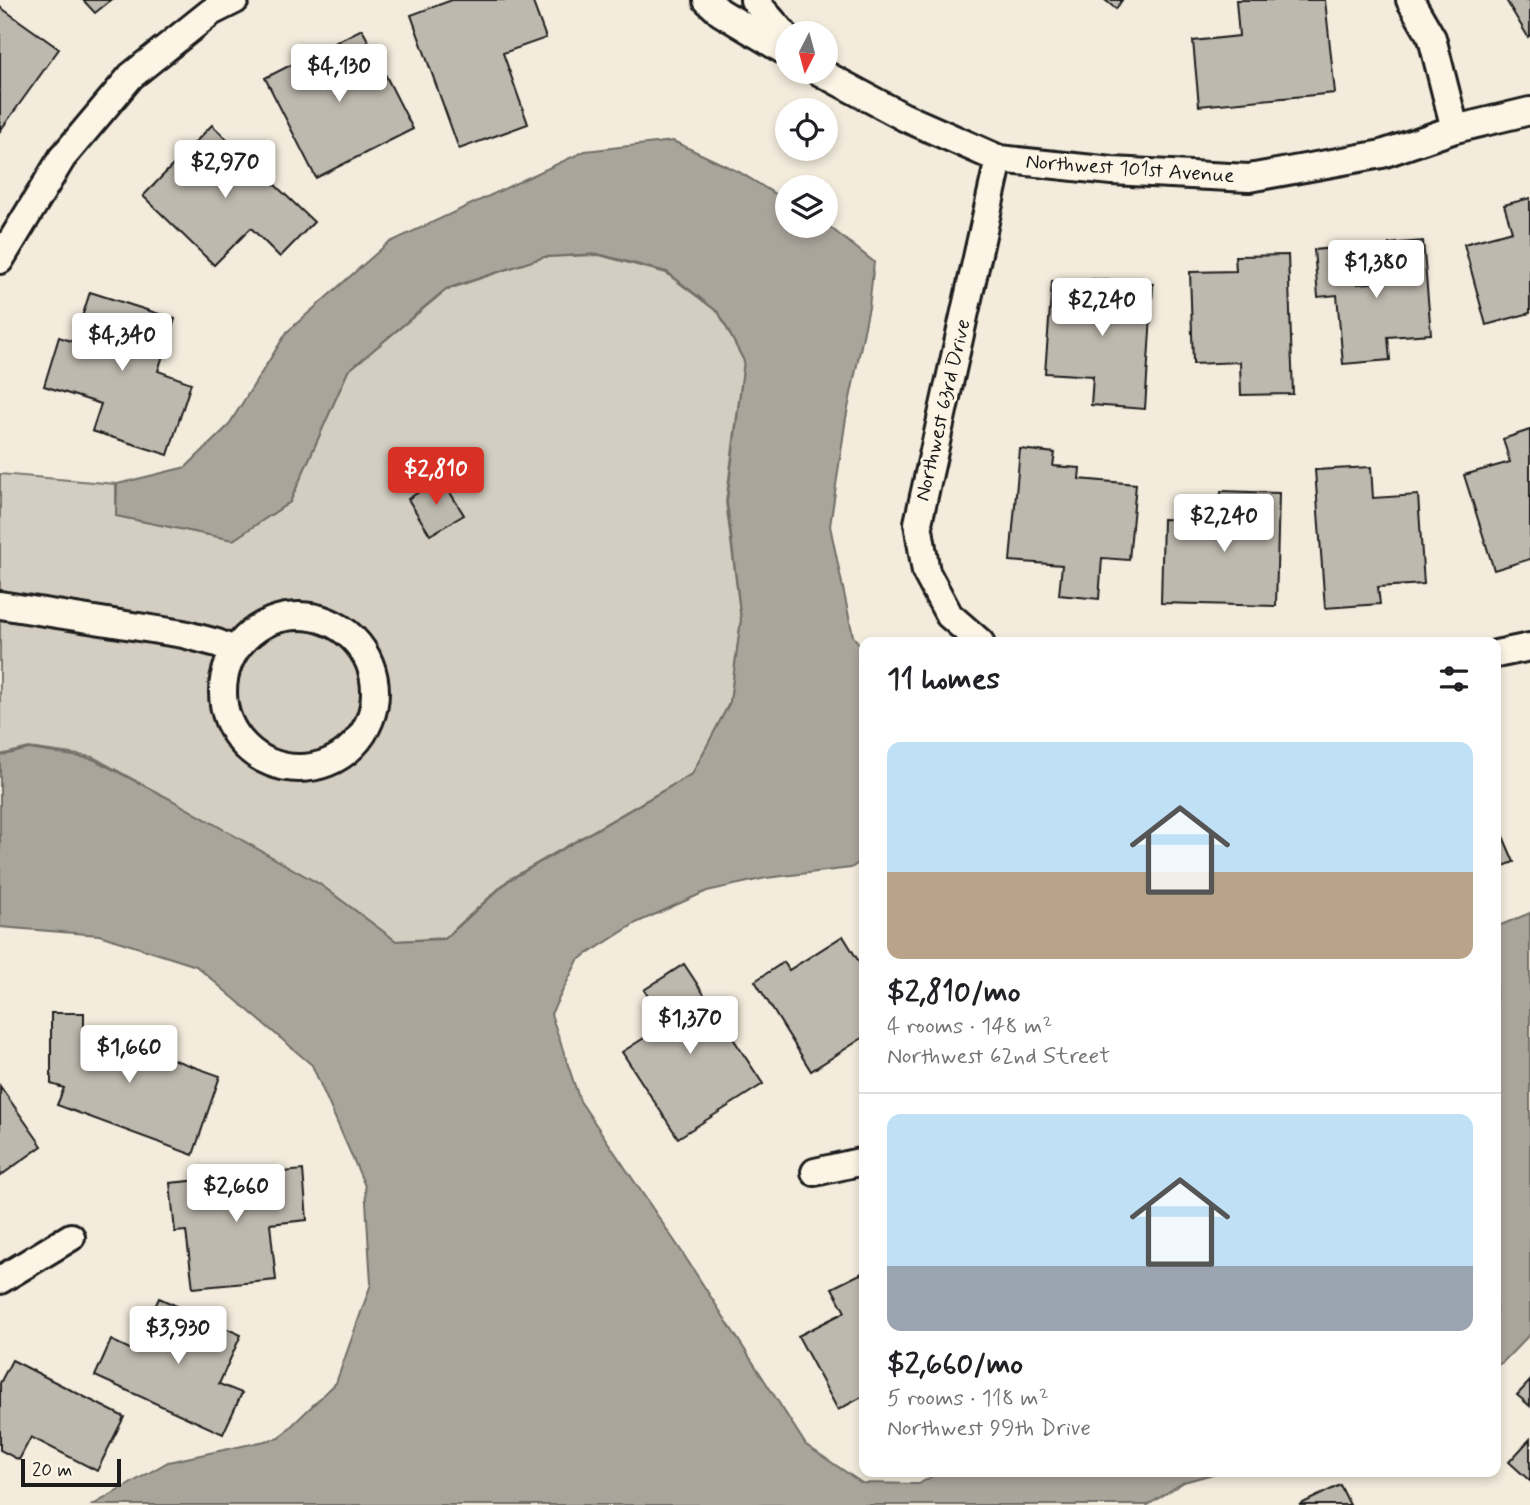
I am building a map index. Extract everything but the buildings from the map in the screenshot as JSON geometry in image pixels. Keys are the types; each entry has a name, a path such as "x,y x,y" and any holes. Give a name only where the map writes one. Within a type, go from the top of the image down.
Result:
{"street":[{"path":"0,260 62,158 131,76 211,12 235,0"},
{"path":"707,0 720,12 775,45"},
{"path":"754,0 775,24"},
{"path":"1410,0 1432,38 1455,130"},
{"name":"Northwest 101st Avenue","path":"838,82 904,117 999,159 1112,171 1249,178 1382,154 1455,130 1530,111"},
{"name":"Northwest 63rd Drive","path":"974,637 949,615 926,572 918,523 999,159"},
{"path":"0,605 172,632 234,650"},
{"path":"292,618 317,619 339,627 358,641 369,657 374,673 373,712 365,730 338,756 322,762 297,766 278,764 258,757 242,745 225,714 222,694 224,674 234,650 250,634 269,623 292,618"},
{"path":"1501,653 1530,647"},
{"path":"815,1172 859,1162"},
{"path":"0,1280 71,1237"}],"shaded area":[{"path":"673,141 739,172 775,194 775,238 838,238 838,234 874,262 869,307 846,418 830,526 853,636 859,644 859,862 851,868 766,878 707,891 636,923 578,960 551,1014 580,1101 680,1249 806,1445 862,1483 919,1484 931,1477 1202,1477 1184,1482 1148,1505 93,1505 168,1462 279,1438 336,1383 371,1284 365,1186 312,1065 196,966 99,935 0,927 0,756 29,749 93,759 170,799 321,885 396,941 445,939 508,881 692,774 730,702 741,620 727,502 744,361 719,313 667,272 598,254 544,257 446,289 348,371 290,502 233,540 116,516 117,484 186,467 228,426 287,332 388,243 585,151"},
{"path":"599,255 666,273 719,313 744,361 726,502 741,620 730,702 693,773 508,880 445,938 396,941 321,885 93,757 29,748 0,755 0,474 116,484 116,516 233,540 290,502 348,371 446,290 544,257"},
{"path":"1530,913 1530,1334 1501,1363 1501,925"}]}
